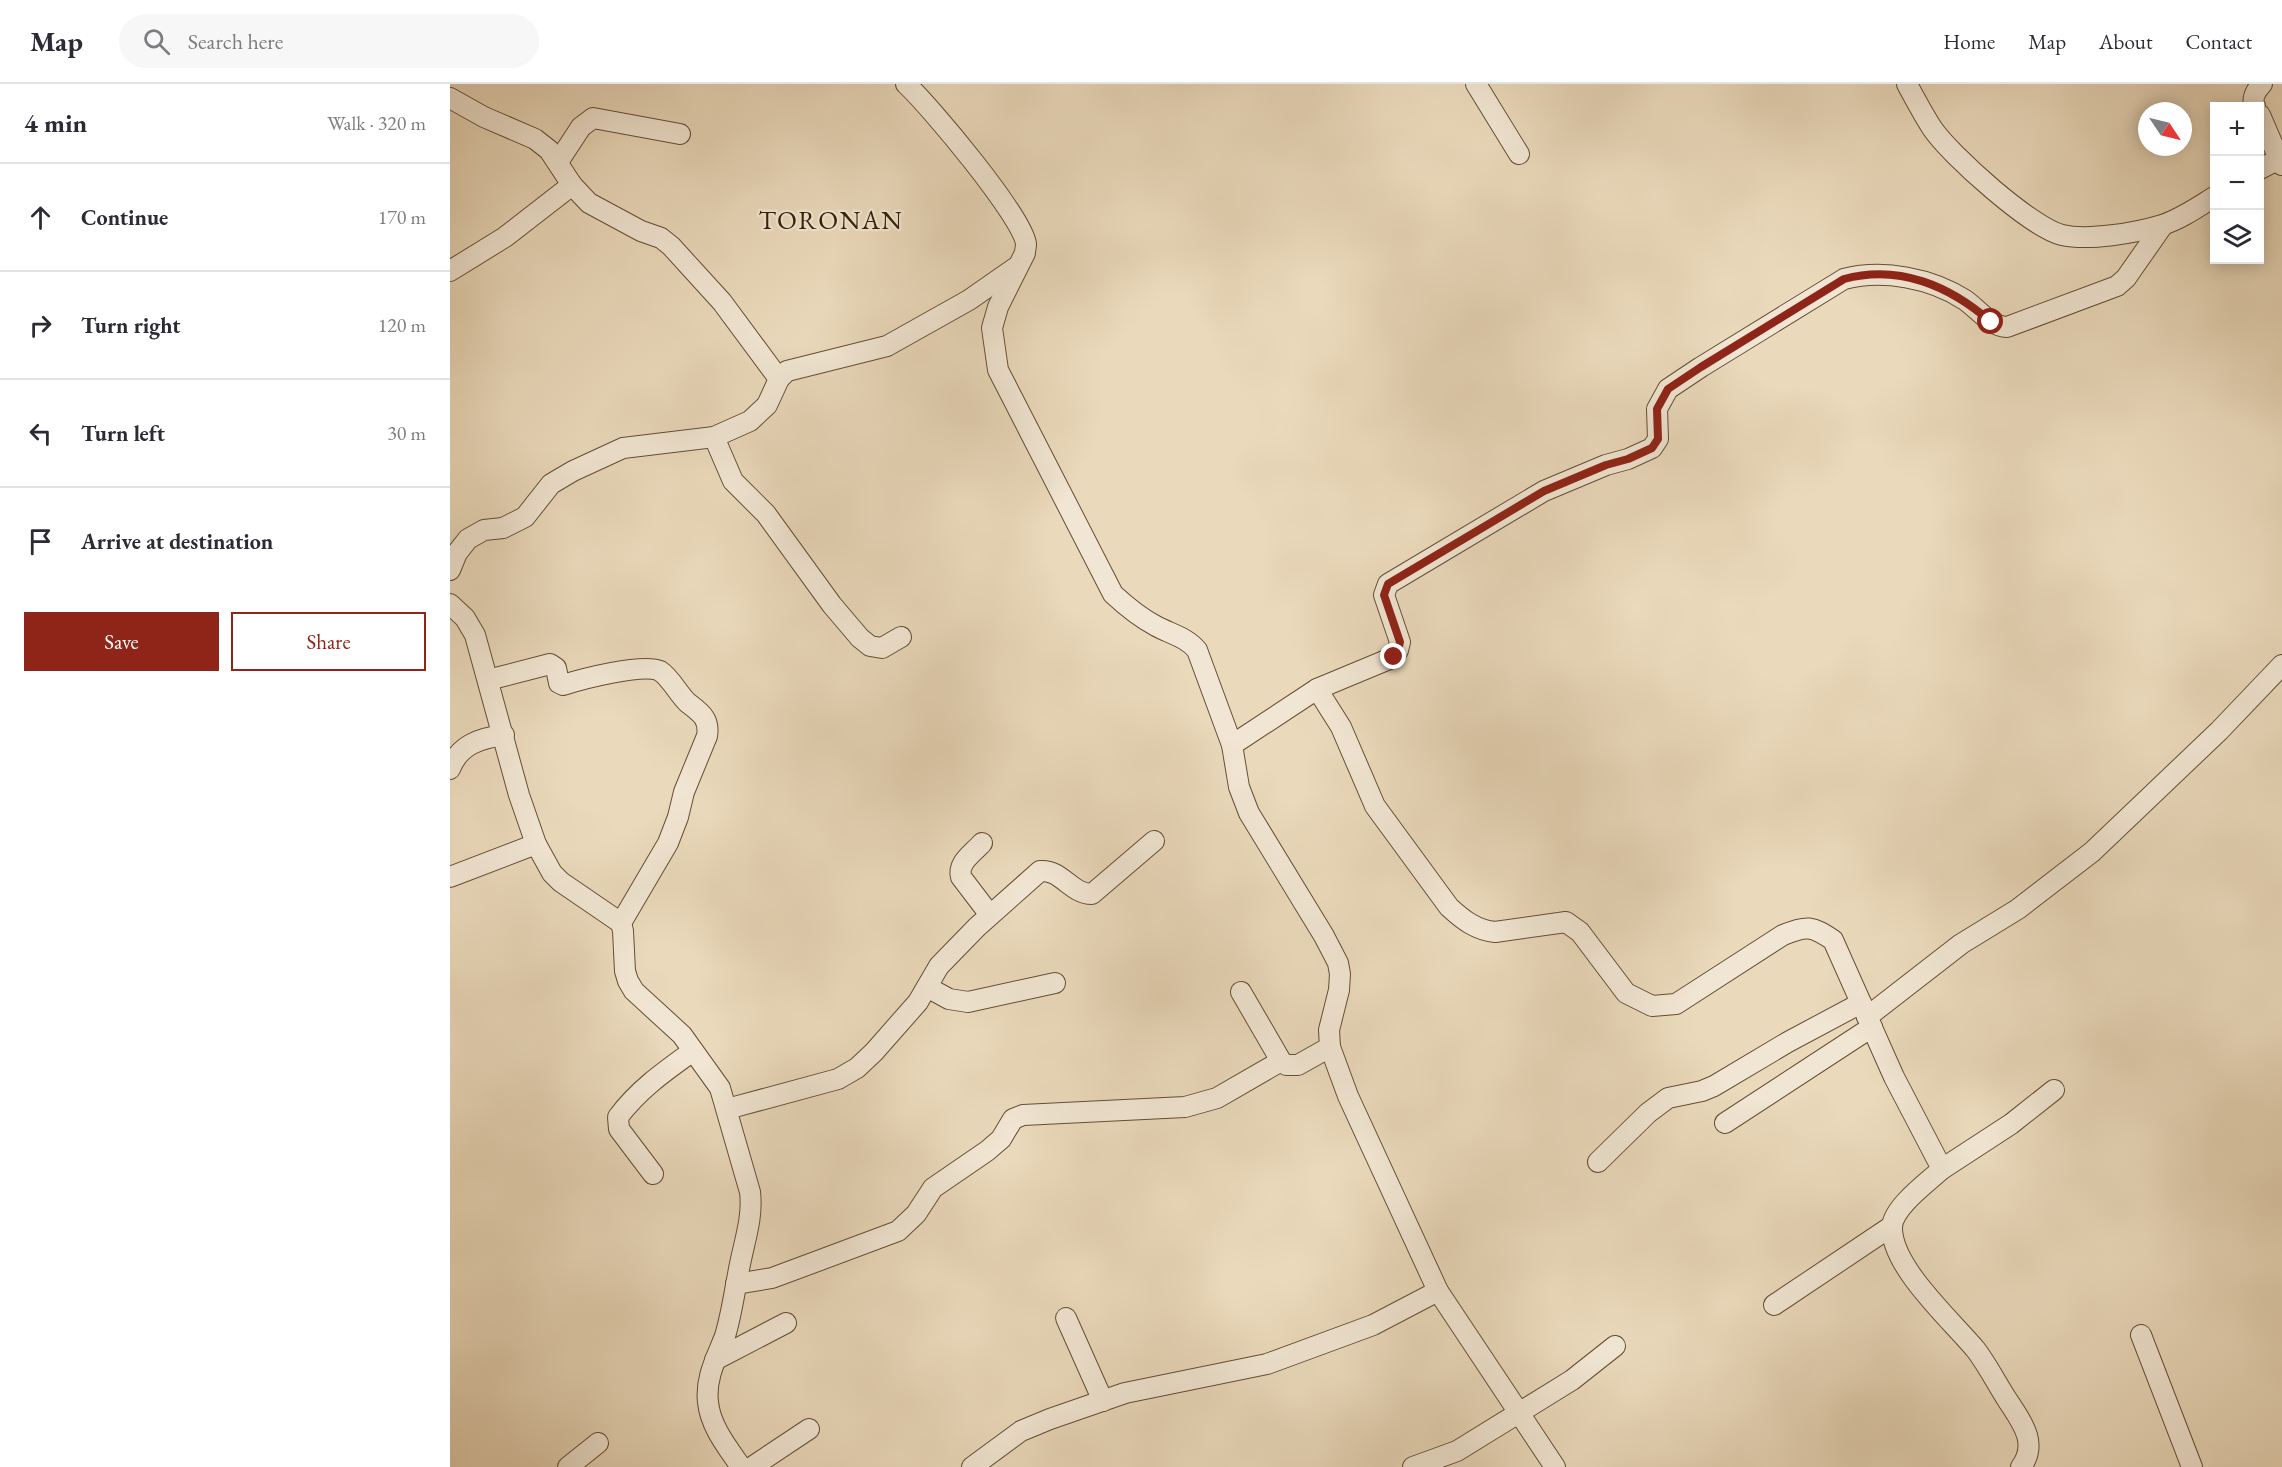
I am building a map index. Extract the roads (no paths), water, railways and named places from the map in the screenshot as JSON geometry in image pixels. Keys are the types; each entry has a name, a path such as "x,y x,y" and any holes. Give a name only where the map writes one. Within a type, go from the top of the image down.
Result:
{"street":[{"path":"906,84 931,109 1019,227 1026,244 1021,264 998,307 992,328 998,370 1113,594 1130,611 1189,640 1197,650 1232,745 1239,787 1249,813 1338,963 1339,990 1329,1030 1330,1047 1348,1096 1438,1291 1554,1467"},
{"path":"1476,84 1519,154"},
{"path":"1907,84 1933,129 1950,149 2005,199 2040,224 2060,234 2075,237 2117,234 2163,225 2210,199"},
{"path":"2253,102 2262,84"},
{"path":"450,98 484,117 535,139 549,150 572,185 589,202 641,231 661,238 671,246 722,302 779,379"},
{"path":"558,162 581,127 593,118 680,134"},
{"path":"2264,126 2281,162 2264,167"},
{"path":"450,271 505,237 572,185"},
{"path":"1232,745 1317,689 1394,657 1400,642 1384,595 1388,584 1544,491 1652,448 1658,439 1657,409 1668,389 1844,279 1856,276 1886,275 1921,280 1964,300 2000,327 2007,327 2117,286 2126,278 2163,225"},
{"path":"450,570 457,553 468,538 484,530 503,528 525,517 551,484 573,471 623,447 714,437 750,421 767,405 779,379 787,371 887,346 969,300 1021,264"},
{"path":"714,437 733,481 766,514 832,605 860,638 870,646 882,648 901,637"},
{"path":"450,604 465,618 475,635 519,795 536,844 552,873 561,882 621,923 628,981 634,991 682,1035 720,1088 752,1205 725,1335 708,1382 708,1402 721,1437 741,1467"},
{"path":"488,680 550,664 556,668 559,683 563,685 642,667 659,671 685,700 706,718 709,727 707,736 684,792 668,843 621,923"},
{"path":"1725,1123 1961,944 2018,909 2092,852 2170,775 2219,731 2282,664"},
{"path":"1317,689 1341,727 1375,807 1449,907 1463,921 1484,931 1496,932 1566,922 1580,932 1626,993 1652,1006 1676,1004 1783,934 1799,928 1816,929 1833,940 1894,1077 1942,1169"},
{"path":"450,769 463,748 483,738 504,735"},
{"path":"727,1109 838,1079 857,1068 918,1002 939,966 990,915 1040,871 1054,873 1076,891 1092,894 1154,842"},
{"path":"982,843 961,865 959,872 961,878 990,915"},
{"path":"450,877 536,844"},
{"path":"927,987 949,999 968,1002 1055,983"},
{"path":"1241,992 1281,1061 1286,1065 1298,1065 1330,1047"},
{"path":"1598,1162 1648,1113 1668,1098 1702,1091 1788,1042 1866,1016"},
{"path":"653,1174 619,1129 618,1117 632,1099 653,1080 693,1051"},
{"path":"736,1284 772,1278 898,1231 916,1214 933,1188 1001,1139 1013,1119 1023,1115 1185,1107 1217,1098 1281,1061"},
{"path":"2020,1467 2029,1445 2026,1428 1977,1352 1922,1289 1905,1265 1894,1242 1892,1226 1896,1213 1942,1169 2011,1124 2054,1090"},
{"path":"1774,1305 1892,1226"},
{"path":"972,1467 1021,1431 1125,1393 1267,1365 1373,1325 1438,1291"},
{"path":"1066,1318 1103,1401"},
{"path":"715,1360 786,1323"},
{"path":"2141,1335 2192,1467"},
{"path":"1413,1467 1457,1451 1572,1380 1615,1347"},
{"path":"752,1467 809,1429"},
{"path":"568,1467 598,1443"}],"district":[{"name":"TORONAN","path":"831,220"}]}
